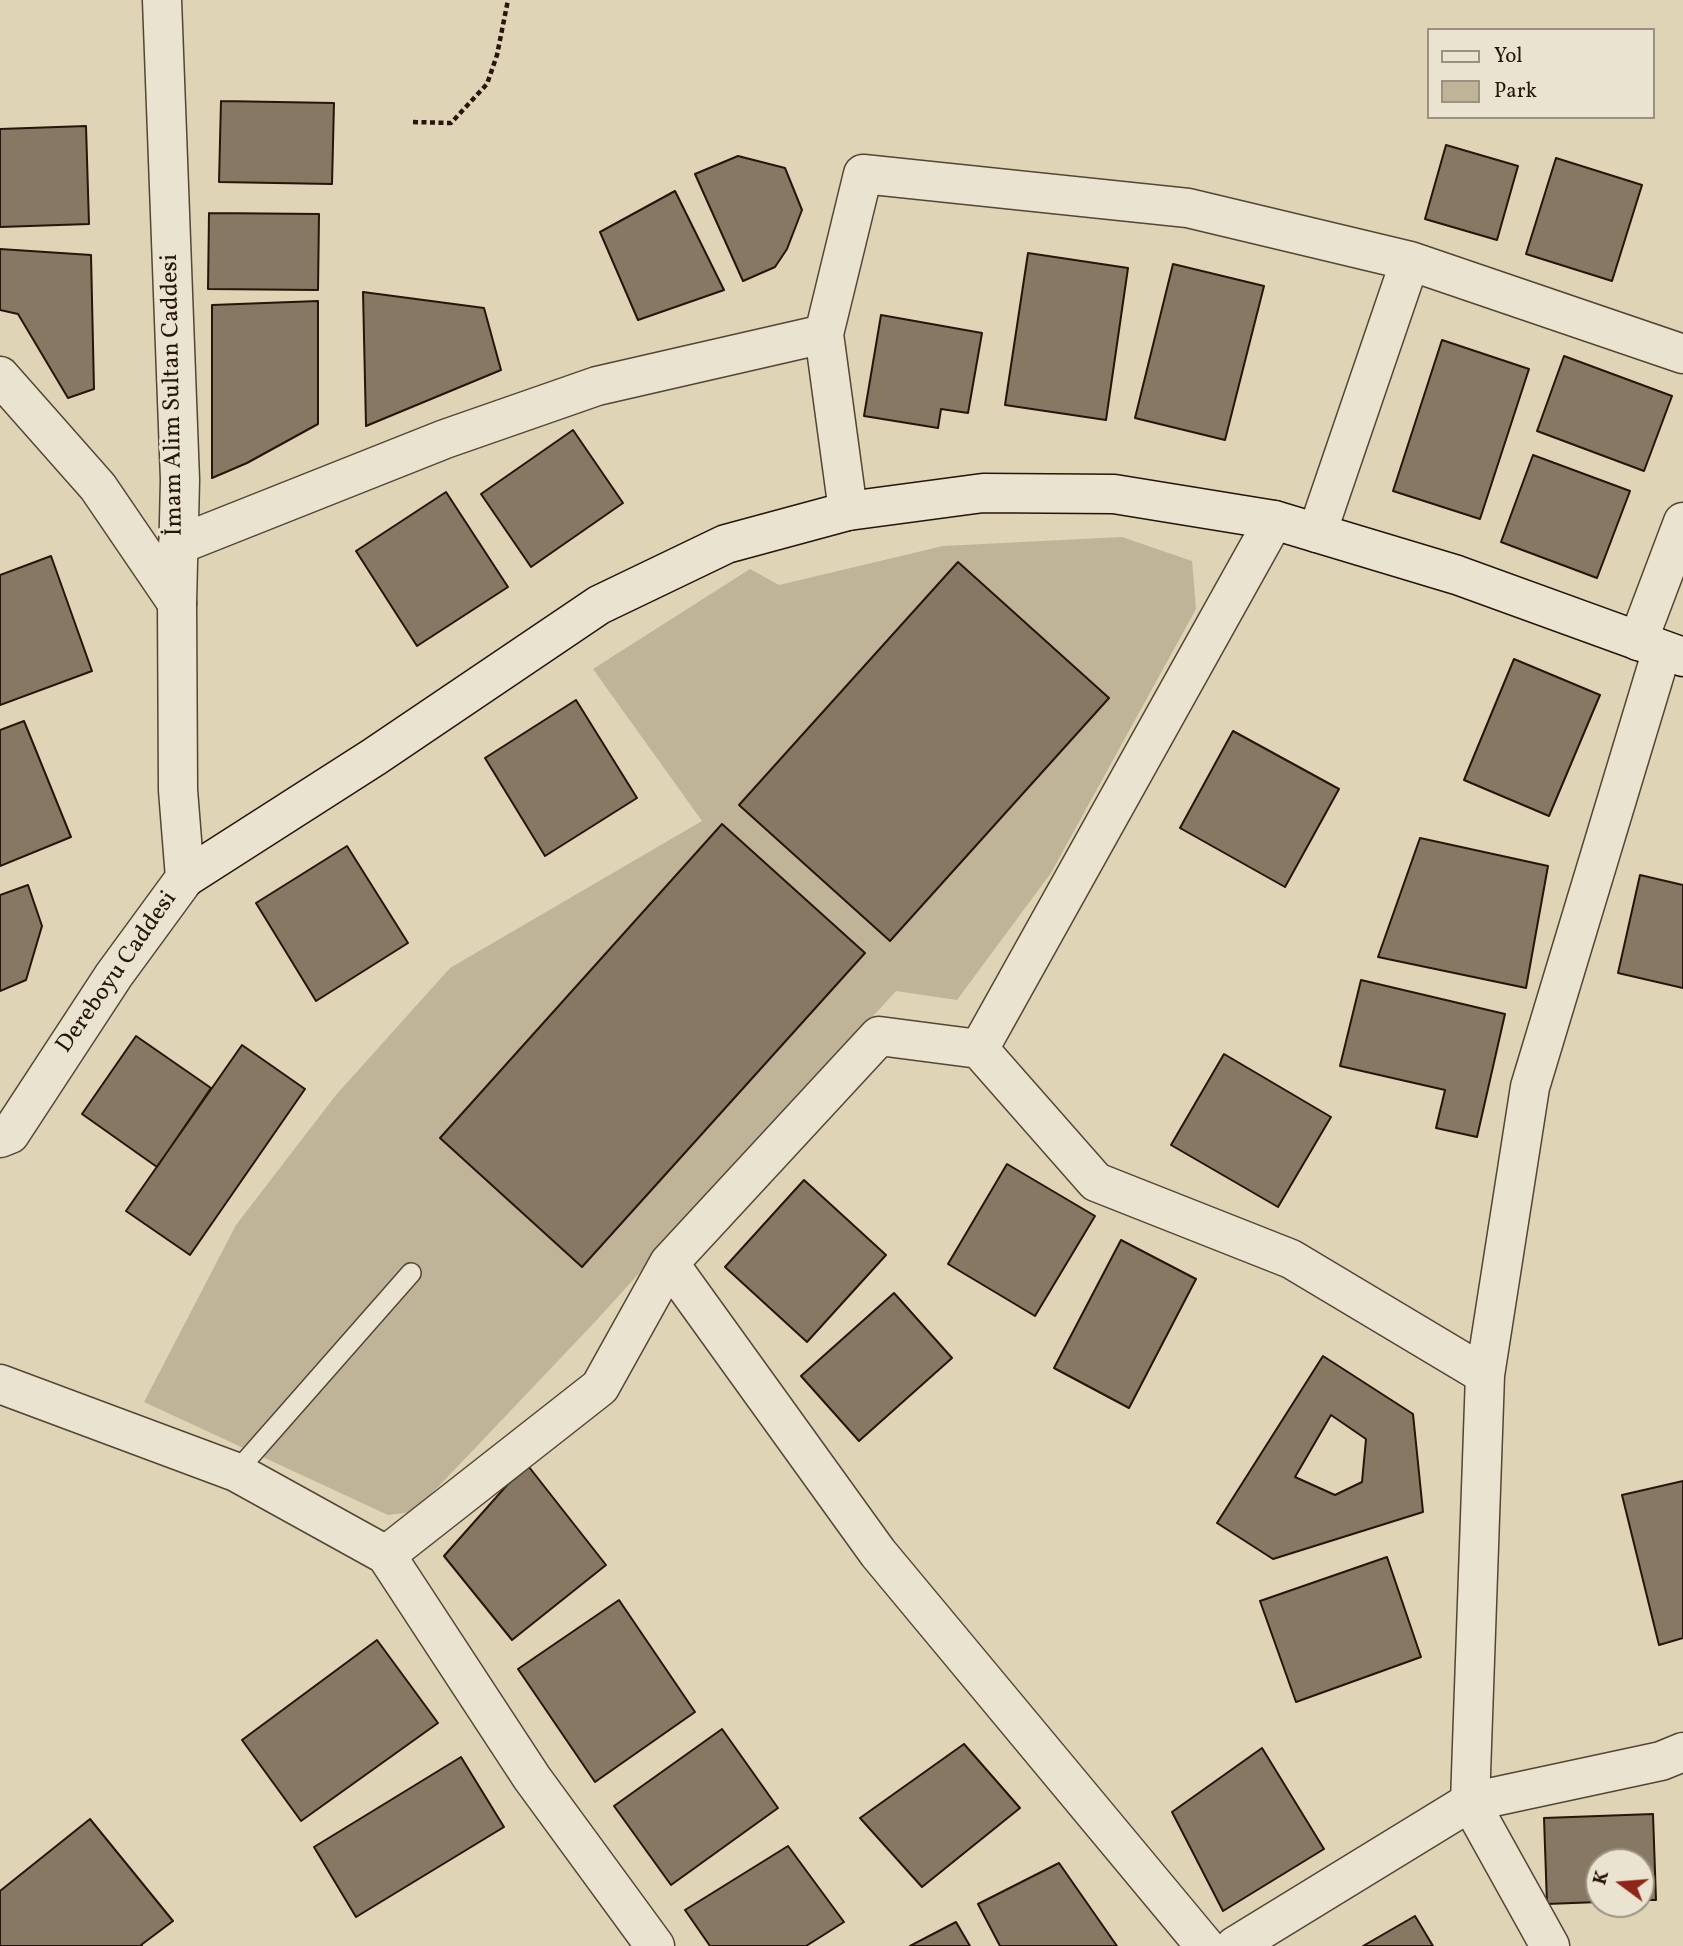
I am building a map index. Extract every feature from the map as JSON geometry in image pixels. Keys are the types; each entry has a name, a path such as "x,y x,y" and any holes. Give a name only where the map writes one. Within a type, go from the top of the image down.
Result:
{"street":[{"name":"İmam Alim Sultan Caddesi","path":"162,0 180,480 177,603 178,790"},
{"path":"848,511 824,334 863,174 1188,208 1409,261 1683,354"},
{"path":"1317,533 1409,261"},
{"path":"178,545 445,439 597,386 824,334"},
{"path":"0,376 98,487 177,603"},
{"path":"185,878 374,757 599,605 726,544 848,511 983,493 1114,494 1274,520 1457,575 1661,649"},
{"path":"979,1049 1274,520"},
{"path":"1550,1946 1470,1802 1485,1375 1530,1087 1661,649 1683,522"},
{"name":"Dereboyu Caddesi","path":"0,1138 10,1134 114,975 185,878 178,790"},
{"path":"386,1555 600,1387 669,1263 878,1036 979,1049 1096,1182 1291,1259 1485,1375"},
{"path":"669,1263 878,1553 1205,1946"},
{"path":"0,1384 236,1472 386,1555 532,1778 655,1946"},
{"path":"1235,1946 1470,1802 1661,1761 1683,1752"}],"lane":[{"path":"236,1472 411,1273"}],"path":[{"path":"414,122 451,123 487,84 497,55 508,0"}],"green space":[{"path":"1122,537 1192,561 1196,609 1051,873 957,1000 896,991 593,1324 412,1512 388,1515 144,1402 236,1225 336,1095 450,968 702,821 593,669 750,569 779,585 943,546"}],"building":[{"path":"221,101 334,103 332,184 219,182"},
{"path":"86,126 89,224 0,227 0,129"},
{"path":"1446,145 1518,166 1497,240 1425,219"},
{"path":"738,156 785,168 802,210 787,249 775,267 743,281 695,174"},
{"path":"1556,158 1642,185 1612,281 1526,254"},
{"path":"675,191 724,290 638,320 600,232"},
{"path":"209,213 319,214 318,290 208,289"},
{"path":"0,249 91,255 94,389 68,398 18,314 0,310"},
{"path":"1028,253 1128,268 1106,420 1005,405"},
{"path":"1173,264 1264,286 1225,440 1135,418"},
{"path":"363,292 484,308 501,370 366,426"},
{"path":"318,301 318,424 247,463 212,478 212,305"},
{"path":"881,315 982,333 968,413 941,409 938,428 864,416"},
{"path":"1442,340 1529,369 1480,519 1393,491"},
{"path":"1564,356 1672,396 1644,471 1537,431"},
{"path":"573,430 623,503 531,567 481,494"},
{"path":"1533,455 1630,491 1597,578 1501,542"},
{"path":"446,492 508,587 417,646 356,551"},
{"path":"51,556 92,671 0,705 0,575"},
{"path":"958,562 1109,698 890,941 739,805"},
{"path":"1514,659 1600,695 1549,816 1464,780"},
{"path":"576,700 637,798 545,856 485,758"},
{"path":"24,721 71,837 0,866 0,730"},
{"path":"1233,731 1339,789 1285,887 1180,828"},
{"path":"722,824 865,953 582,1267 440,1138"},
{"path":"1420,838 1548,866 1526,988 1378,957"},
{"path":"347,846 408,943 316,1001 256,903"},
{"path":"1640,875 1683,885 1683,988 1618,973"},
{"path":"28,885 42,926 26,980 0,991 0,895"},
{"path":"1361,980 1505,1014 1477,1137 1436,1128 1445,1090 1340,1066"},
{"path":"136,1036 211,1088 157,1167 82,1114"},
{"path":"242,1045 305,1089 190,1255 126,1211"},
{"path":"1224,1054 1331,1117 1278,1207 1171,1145"},
{"path":"1007,1164 1095,1216 1035,1316 948,1264"},
{"path":"804,1180 886,1255 807,1342 725,1267"},
{"path":"1121,1240 1196,1279 1129,1408 1054,1368"},
{"path":"894,1293 952,1358 859,1441 801,1376"},
{"path":"1323,1356 1413,1414 1423,1512 1273,1559 1217,1523","holes":["1331,1415 1366,1439 1362,1482 1335,1495 1295,1477"]},
{"path":"529,1467 606,1565 512,1640 444,1556 508,1484"},
{"path":"1683,1481 1683,1638 1659,1645 1622,1495"},
{"path":"1387,1557 1421,1657 1296,1702 1260,1601"},
{"path":"619,1600 695,1712 595,1782 518,1669"},
{"path":"377,1640 438,1723 301,1821 242,1740"},
{"path":"722,1729 778,1808 671,1885 614,1806"},
{"path":"964,1744 1020,1808 922,1887 860,1818"},
{"path":"1262,1748 1324,1849 1223,1911 1172,1812"},
{"path":"461,1757 504,1827 356,1917 314,1847"},
{"path":"1653,1814 1654,1848 1585,1848 1585,1903 1547,1904 1544,1818"},
{"path":"90,1819 173,1921 142,1946 0,1946 0,1891"},
{"path":"788,1846 844,1922 806,1946 710,1946 685,1910"},
{"path":"1059,1863 1117,1946 1000,1946 978,1904"},
{"path":"1415,1916 1433,1946 1363,1946"},
{"path":"956,1922 970,1946 910,1946"}]}
